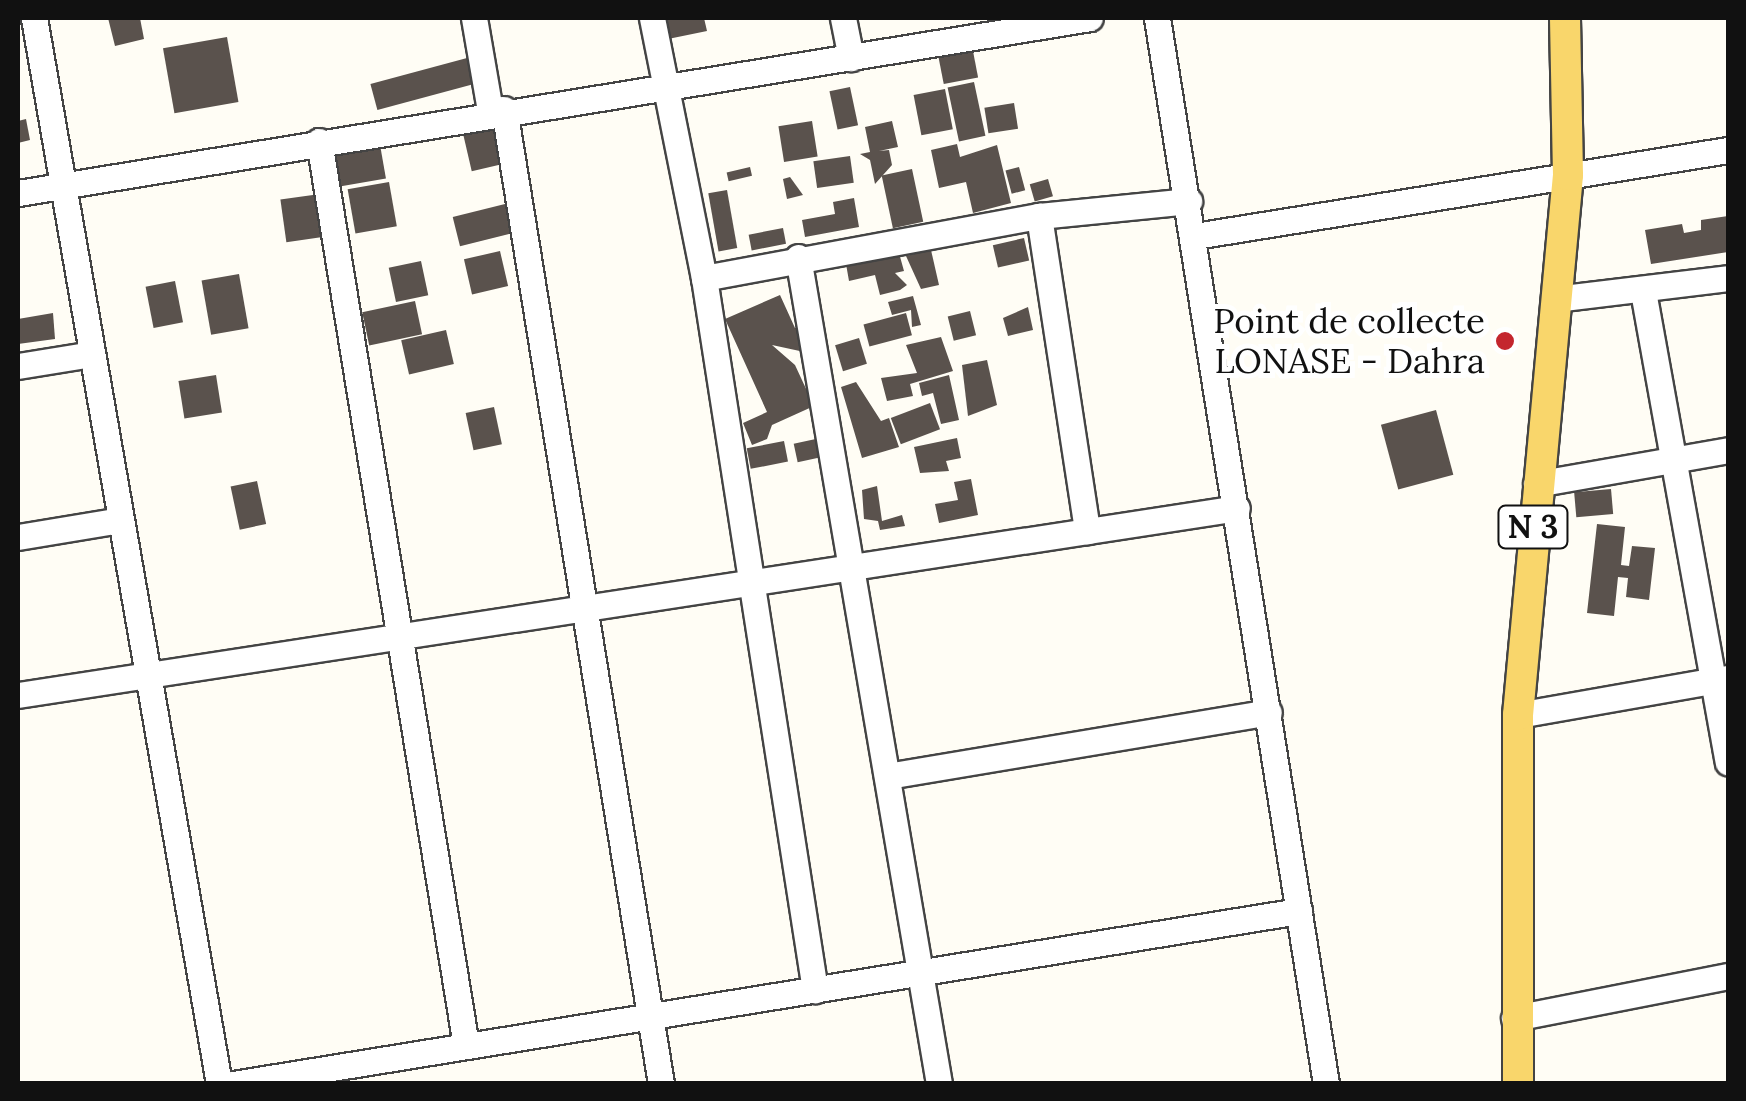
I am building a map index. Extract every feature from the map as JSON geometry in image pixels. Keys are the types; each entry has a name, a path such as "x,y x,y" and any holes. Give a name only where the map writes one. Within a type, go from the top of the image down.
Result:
{"main road":[{"name":"N 3","path":"1518,1084 1514,1018 1518,715 1536,484 1568,175 1565,18"}],"street":[{"path":"34,18 218,1084"},
{"path":"474,18 498,110 661,1084"},
{"path":"652,18 704,278 748,583 816,990"},
{"path":"844,18 852,58"},
{"path":"18,193 665,82 852,58 1090,18"},
{"path":"1156,18 1195,236 1326,1084"},
{"path":"319,141 466,1046"},
{"path":"1195,236 1728,150"},
{"path":"704,278 798,257 1039,216 1189,200"},
{"path":"1039,216 1087,532"},
{"path":"798,257 939,1084"},
{"path":"1555,299 1728,278"},
{"path":"1643,291 1673,460 1721,680 1728,762"},
{"path":"18,366 92,354"},
{"path":"1536,484 1728,450"},
{"path":"18,695 1237,508"},
{"path":"18,537 121,520"},
{"path":"1518,715 1721,680"},
{"path":"886,776 1269,712"},
{"path":"233,1084 1299,911"},
{"path":"1514,1018 1728,976"}],"building":[{"path":"108,18 140,18 144,39 115,46"},
{"path":"663,18 704,18 707,31 668,39"},
{"path":"227,37 238,102 174,113 163,48"},
{"path":"972,46 978,77 944,84 938,53"},
{"path":"467,58 474,84 377,110 370,84"},
{"path":"974,82 985,136 959,141 948,88"},
{"path":"850,87 858,125 838,130 829,91"},
{"path":"945,89 953,129 921,135 914,95"},
{"path":"1014,103 1018,129 988,133 984,108"},
{"path":"26,119 30,140 18,143 18,121"},
{"path":"494,121 504,164 472,171 462,128"},
{"path":"812,121 818,157 784,162 778,126"},
{"path":"892,121 898,147 879,151 889,150 892,165 875,184 870,160 860,154 870,152 865,127"},
{"path":"379,139 386,178 340,187 333,147"},
{"path":"957,144 960,157 997,145 1011,203 973,213 966,182 939,188 931,150"},
{"path":"850,156 854,183 817,188 813,161"},
{"path":"750,167 752,176 729,181 727,172"},
{"path":"1019,167 1025,190 1012,194 1005,171"},
{"path":"912,169 923,222 893,228 882,175"},
{"path":"790,177 803,195 787,199 783,179"},
{"path":"1048,179 1053,196 1035,202 1030,184"},
{"path":"389,182 397,226 355,234 348,189"},
{"path":"727,190 737,248 719,251 708,193"},
{"path":"320,194 326,237 286,242 280,200"},
{"path":"854,198 859,227 805,237 802,220 835,214 833,202"},
{"path":"509,203 516,232 460,246 453,217"},
{"path":"1728,216 1728,252 1651,264 1645,230 1682,224 1684,233 1701,230 1701,220"},
{"path":"783,228 786,244 752,250 749,235"},
{"path":"1024,238 1029,260 998,268 993,245"},
{"path":"931,250 939,285 921,289 906,256"},
{"path":"500,251 508,286 472,294 464,259"},
{"path":"899,253 904,271 895,273 907,285 900,290 880,295 875,275 849,281 846,264"},
{"path":"421,261 428,295 396,302 389,268"},
{"path":"239,274 249,328 211,335 202,281"},
{"path":"175,281 183,322 154,328 146,287"},
{"path":"780,295 795,328 808,327 809,353 772,345 795,365 814,406 772,425 767,439 752,445 743,423 767,412 725,319"},
{"path":"913,296 921,325 912,327 911,310 892,315 888,302"},
{"path":"415,301 422,334 369,345 362,312"},
{"path":"1028,307 1033,330 1008,336 1003,318"},
{"path":"970,311 976,335 954,341 948,317"},
{"path":"53,313 55,339 18,344 18,319"},
{"path":"906,313 912,335 869,347 863,324"},
{"path":"446,330 454,364 409,374 401,340"},
{"path":"941,337 953,371 910,384 913,396 887,401 881,378 917,373 906,345"},
{"path":"859,338 867,364 843,371 835,345"},
{"path":"987,360 997,405 968,416 962,365"},
{"path":"216,375 222,413 184,418 178,381"},
{"path":"949,375 959,420 941,424 933,393 922,396 919,383"},
{"path":"856,382 881,421 889,418 899,447 862,458 841,387"},
{"path":"930,403 940,429 901,444 891,418"},
{"path":"494,407 502,444 474,450 466,413"},
{"path":"1436,410 1453,475 1398,489 1381,425"},
{"path":"825,437 829,456 798,462 794,444"},
{"path":"957,438 961,458 946,461 949,471 920,473 914,447"},
{"path":"784,441 788,462 751,469 747,448"},
{"path":"971,479 978,515 939,523 935,504 958,500 954,482"},
{"path":"257,481 266,524 240,530 231,487"},
{"path":"877,486 882,521 902,515 905,526 880,530 878,521 864,519 862,490"},
{"path":"1611,489 1613,514 1576,517 1574,492"},
{"path":"1597,524 1625,527 1621,565 1629,566 1632,546 1655,548 1649,600 1626,597 1628,578 1618,577 1614,616 1587,613"}],"place":[{"name":"Point de collecte LONASE - Dahra","path":"1505,341"}]}
